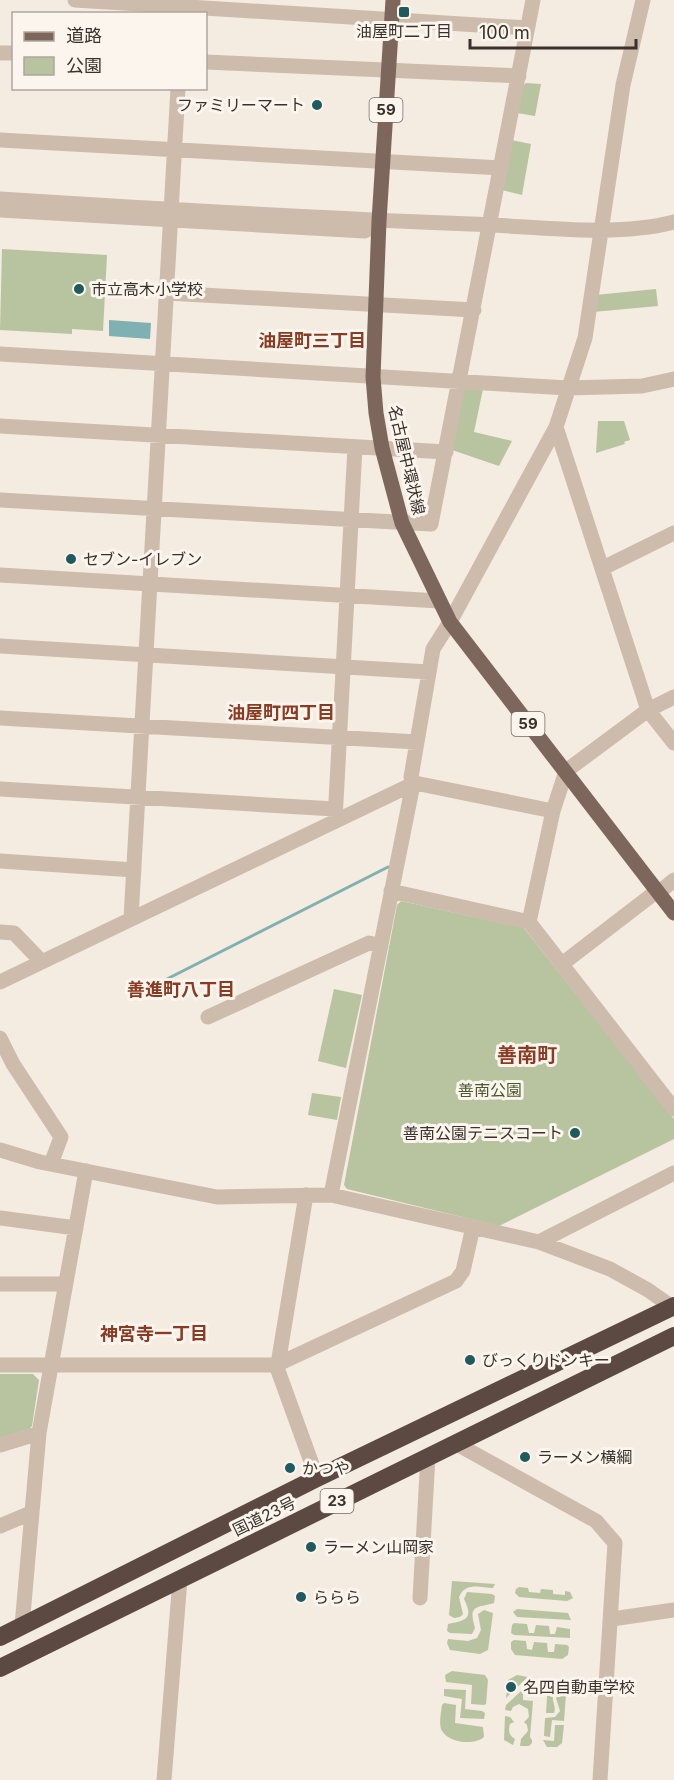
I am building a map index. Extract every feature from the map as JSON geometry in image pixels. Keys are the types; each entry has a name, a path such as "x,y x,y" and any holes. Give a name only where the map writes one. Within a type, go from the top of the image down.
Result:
{"highway":[{"name":"国道23号","path":"0,1637 317,1478 673,1306"},
{"name":"国道23号","path":"0,1668 674,1336"}],"main road":[{"name":"名古屋中環状線","path":"393,0 382,162 373,377 382,448 402,523 450,622 674,913"}],"street":[{"path":"75,0 527,28"},
{"path":"0,500 431,524 533,0"},
{"path":"331,1195 413,784 411,777 433,649 556,427 585,339 623,85 643,0"},
{"path":"207,62 519,76"},
{"path":"131,918 178,90"},
{"path":"0,140 501,168"},
{"path":"0,199 365,231 379,221 600,230 643,229 674,222"},
{"path":"0,210 171,215"},
{"path":"167,293 474,310"},
{"path":"0,354 568,388 634,387 674,379"},
{"path":"0,426 446,452"},
{"path":"556,427 648,710 674,743"},
{"path":"335,814 355,447"},
{"path":"603,568 674,533"},
{"path":"0,574 439,601"},
{"path":"0,646 429,672"},
{"path":"529,922 553,811 566,771 648,710 674,697"},
{"path":"0,718 417,742"},
{"path":"0,982 335,814 413,784 553,811"},
{"path":"0,789 335,814"},
{"path":"0,861 134,870"},
{"path":"562,964 674,880"},
{"path":"391,891 529,922 674,1109"},
{"path":"0,932 14,933 42,962"},
{"path":"208,1017 369,943 381,946"},
{"path":"0,1038 13,1064 61,1137 51,1164"},
{"path":"0,1150 51,1164 217,1197 331,1195 538,1242 610,1269 673,1306"},
{"path":"21,1626 39,1433 86,1171"},
{"path":"538,1242 674,1173"},
{"path":"306,1196 277,1364 317,1478"},
{"path":"0,1218 76,1228"},
{"path":"0,1365 277,1364 456,1281 462,1271 473,1227"},
{"path":"0,1284 65,1284"},
{"path":"0,1444 39,1433"},
{"path":"455,1443 596,1521 615,1543 612,1619 600,1780"},
{"path":"420,1598 428,1456"},
{"path":"0,1526 31,1514"},
{"path":"164,1780 180,1579"},
{"path":"612,1619 674,1610"}],"green space":[{"path":"526,83 541,84 535,116 517,113 521,88"},
{"path":"511,140 531,144 522,195 502,190"},
{"path":"2,249 107,255 103,331 72,329 72,334 0,330"},
{"path":"656,289 658,306 593,312 595,295"},
{"path":"466,388 483,389 474,432 512,441 499,466 452,450 463,391"},
{"path":"598,421 624,421 630,440 624,442 625,444 596,453"},
{"name":"善南公園","path":"401,901 524,928 674,1119 674,1139 499,1226 347,1189 344,1185 397,905"},
{"path":"334,989 362,995 346,1068 318,1061"},
{"path":"312,1093 341,1097 337,1120 308,1115"},
{"path":"0,1374 33,1374 39,1380 32,1426 0,1438"},
{"path":"452,1581 495,1584 493,1588 473,1586 465,1589 459,1597 463,1614 454,1618 449,1615"},
{"path":"519,1587 528,1588 529,1592 540,1593 541,1589 553,1590 553,1594 565,1595 565,1591 570,1592 573,1598 567,1601 519,1597 515,1593"},
{"path":"467,1592 492,1594 495,1596 494,1603 478,1607 473,1611 475,1628 472,1634 450,1633 447,1631 448,1624 467,1618 468,1611 464,1599"},
{"path":"517,1609 568,1613 571,1620 517,1617 513,1612"},
{"path":"484,1610 493,1613 488,1650 480,1654 450,1650 448,1639 468,1641 477,1638 481,1630 478,1614"},
{"path":"514,1623 527,1624 529,1633 534,1633 536,1625 549,1626 550,1634 555,1634 557,1627 570,1629 570,1638 514,1635 511,1633"},
{"path":"526,1641 527,1649 532,1650 534,1642 547,1643 548,1652 554,1652 555,1644 567,1645 568,1655 562,1659 515,1655 511,1649 511,1642"},
{"path":"452,1671 485,1675 488,1680 486,1704 471,1704 472,1685 446,1682 445,1675"},
{"path":"517,1675 528,1677 506,1698 508,1680"},
{"path":"552,1679 563,1681 566,1689 559,1689 554,1693 554,1713 546,1713 548,1682"},
{"path":"444,1689 466,1690 465,1709 482,1711 485,1713 484,1719 460,1718 462,1699 444,1696"},
{"path":"523,1691 523,1700 533,1701 530,1737 532,1743 529,1746 520,1746 521,1739 528,1731 524,1722 529,1717 528,1709 519,1704 511,1711 505,1710 506,1705"},
{"path":"560,1694 566,1694 564,1721 552,1720 550,1737 544,1736 545,1718 555,1717 560,1711 556,1698"},
{"path":"444,1703 456,1705 455,1723 483,1727 484,1737 474,1742 461,1742 444,1734 440,1723"},
{"path":"505,1716 510,1717 514,1722 509,1728 510,1735 515,1739 513,1745 504,1740"},
{"path":"555,1725 564,1725 562,1743 557,1747 547,1747 543,1740 554,1741"}],"water":[{"path":"109,320 151,323 150,339 109,336"}],"waterway":[{"path":"167,979 388,867"}],"place":[{"name":"油屋町二丁目","path":"404,12"},
{"name":"ファミリーマート","path":"317,105"},
{"name":"市立高木小学校","path":"79,289"},
{"name":"セブン-イレブン","path":"71,559"},
{"name":"善南公園テニスコート","path":"575,1133"},
{"name":"びっくりドンキー","path":"470,1360"},
{"name":"ラーメン横綱","path":"525,1457"},
{"name":"かつや","path":"290,1468"},
{"name":"ラーメン山岡家","path":"311,1547"},
{"name":"ららら","path":"301,1597"},
{"name":"名四自動車学校","path":"511,1687"}],"district":[{"name":"油屋町三丁目","path":"312,341"},
{"name":"油屋町四丁目","path":"281,713"},
{"name":"善進町八丁目","path":"181,990"},
{"name":"善南町","path":"527,1055"},
{"name":"神宮寺一丁目","path":"154,1334"}]}
